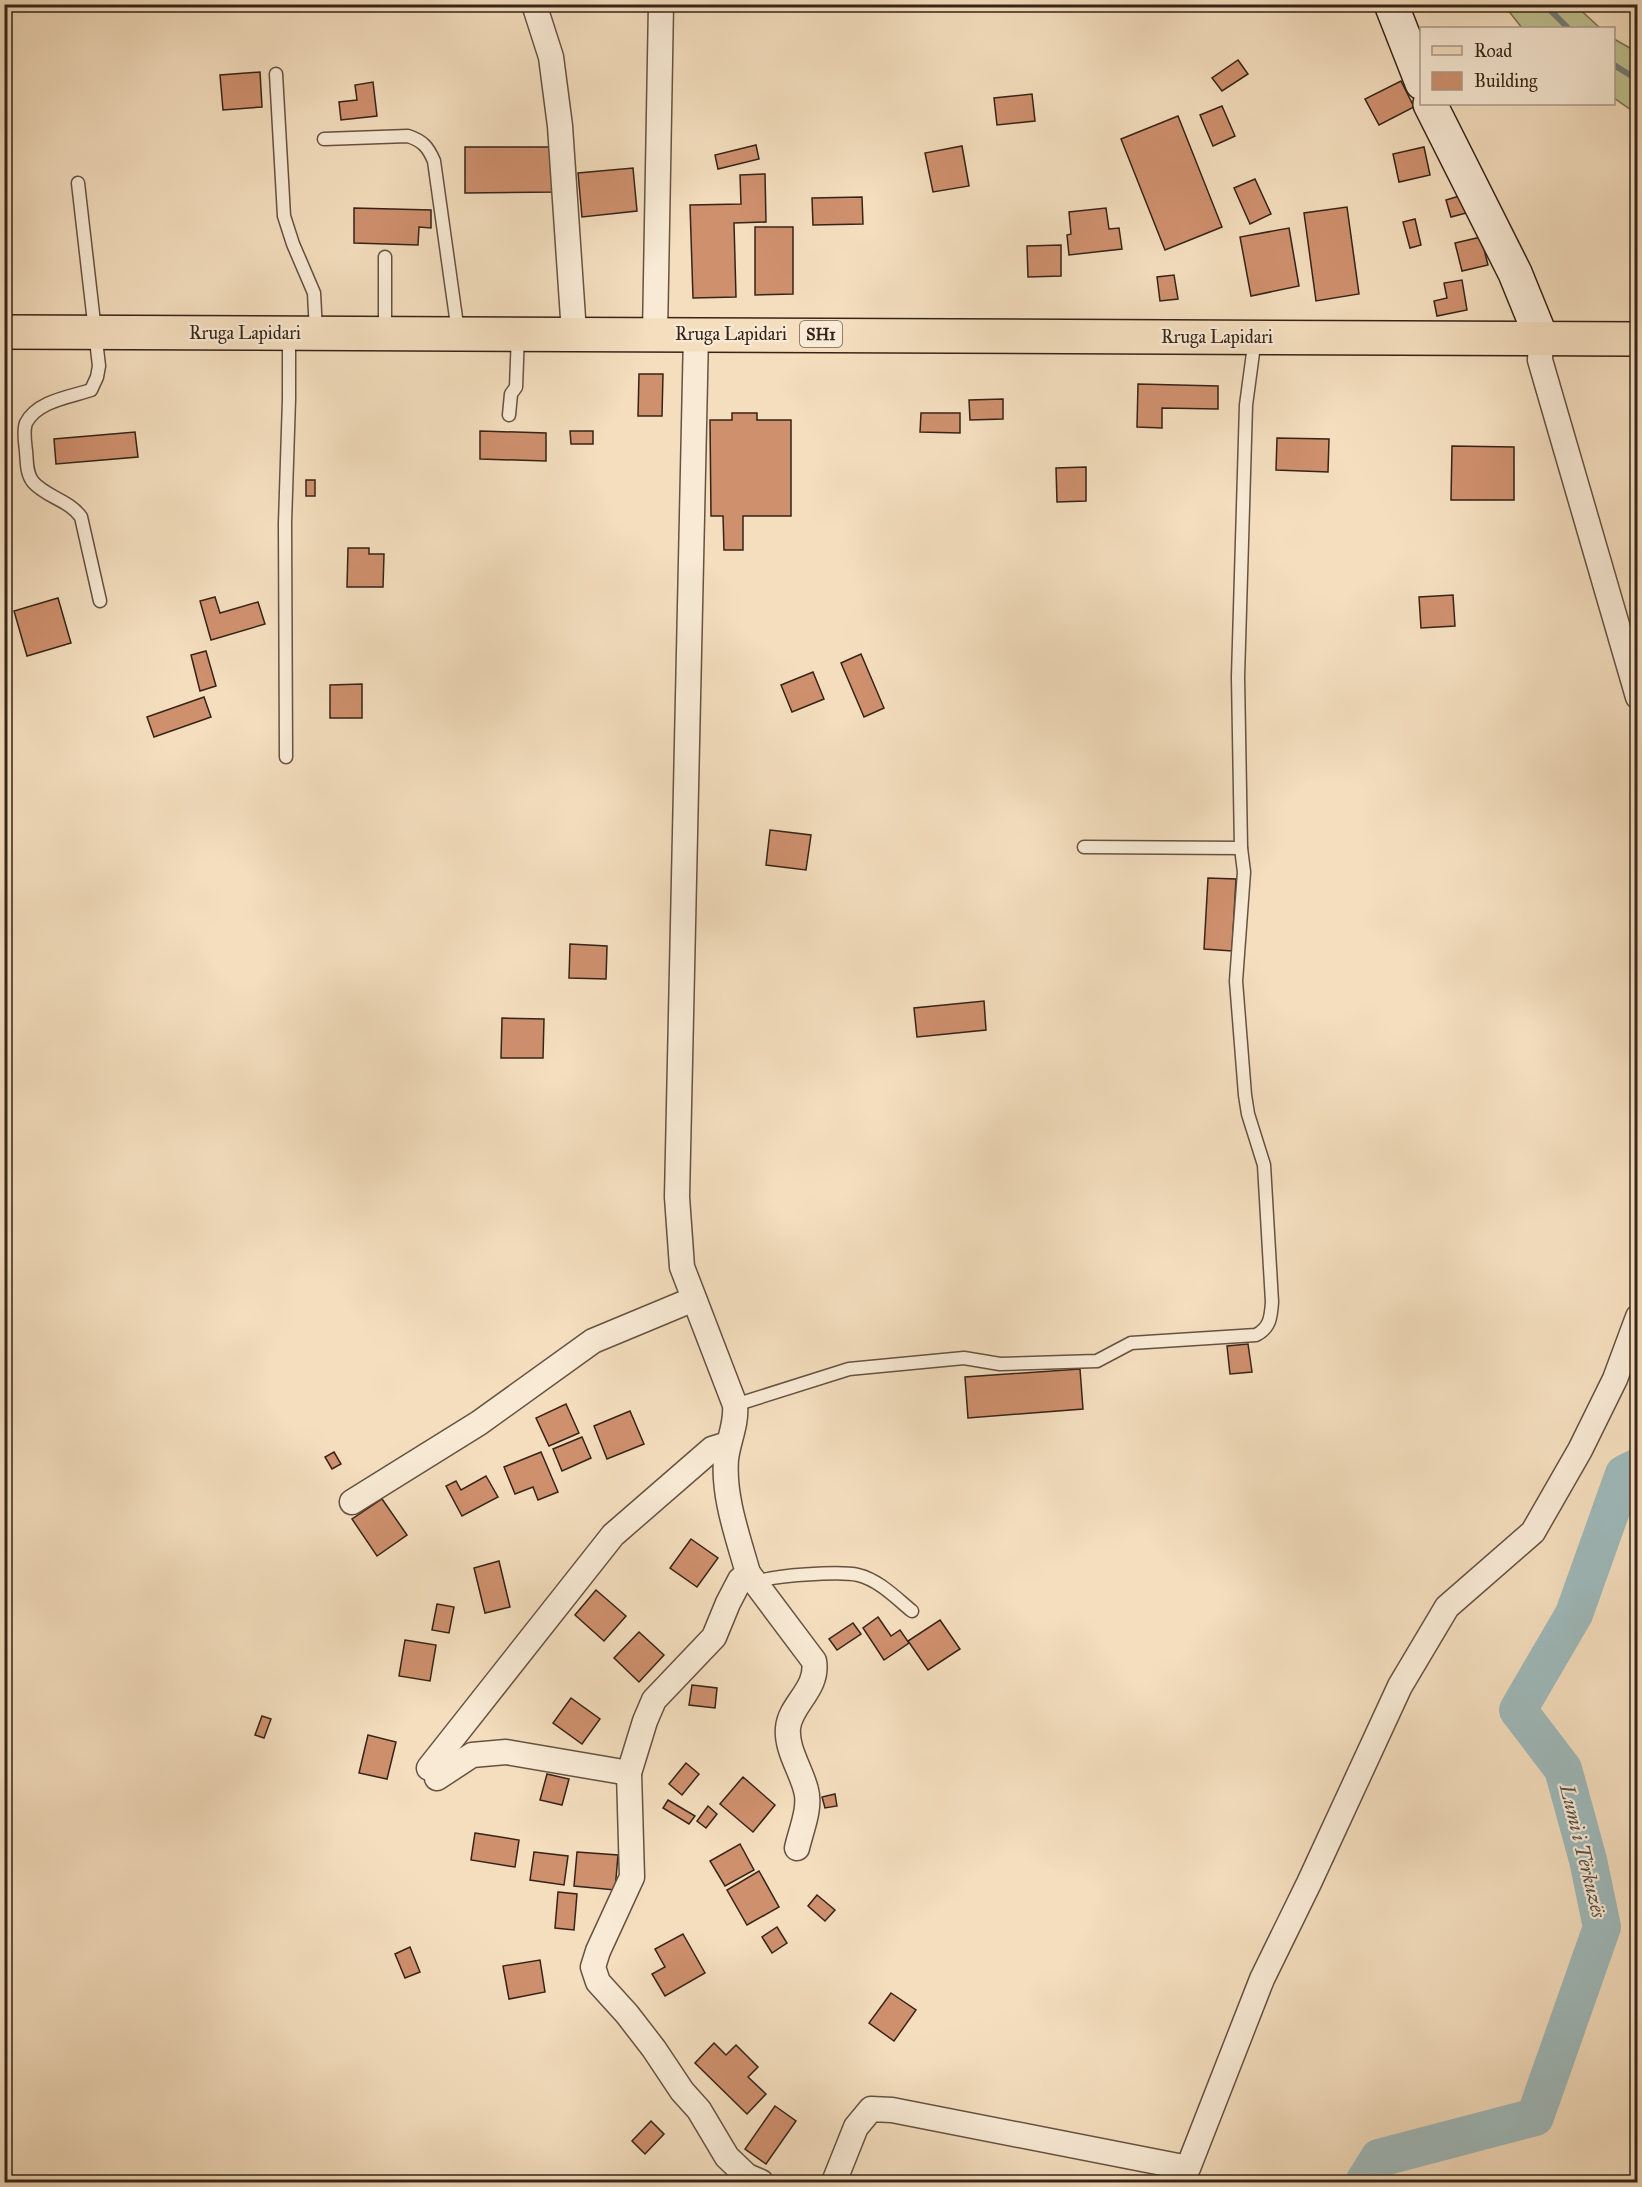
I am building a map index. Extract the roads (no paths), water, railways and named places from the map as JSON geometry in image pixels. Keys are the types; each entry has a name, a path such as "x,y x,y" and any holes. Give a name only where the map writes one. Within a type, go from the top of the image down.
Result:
{"main road":[{"name":"Rruga Lapidari","path":"4,332 1638,339"}],"street":[{"path":"534,4 552,57 560,126 574,333"},
{"path":"655,334 661,4"},
{"path":"1391,4 1420,78"},
{"path":"1430,105 1515,273 1541,337 1540,360 1638,697"},
{"path":"696,334 677,1197 682,1267 735,1405 736,1418 726,1461 734,1525 752,1578 814,1661 816,1671 788,1726 788,1741 807,1792 807,1810 797,1848"},
{"path":"352,1502 479,1423 593,1341 694,1299"},
{"path":"834,2182 856,2127 871,2109 892,2110 1188,2168 1262,1978 1309,1883 1400,1686 1447,1607 1533,1532 1580,1450 1615,1379 1638,1317"},
{"path":"629,1773 506,1752 472,1755 433,1773 613,1535 712,1449 729,1444"},
{"path":"752,1578 740,1580 714,1637 654,1700 629,1773 632,1877 593,1967 598,1982 627,2014 682,2091 699,2110 727,2157 747,2176 761,2182"}],"lane":[{"path":"276,74 284,216 314,293 289,399 285,523 286,757"},
{"path":"324,139 408,136 420,140 428,148 434,161 458,333"},
{"path":"78,183 96,332 99,366 97,377 91,390 46,405 33,415 26,424 24,440 28,474 35,484 75,508 81,517 100,601"},
{"path":"385,257 385,333"},
{"path":"509,415 510,394 516,387 518,333"},
{"path":"735,1405 849,1369 964,1358 1000,1365 1097,1361 1131,1343 1256,1335 1264,1330 1272,1314 1264,1165 1246,1105 1236,981 1244,872 1241,848 1238,677 1246,405 1255,337"},
{"path":"1084,847 1241,848"},
{"path":"752,1578 857,1575 876,1583 912,1611"}],"waterway":[{"path":"1544,4 1567,27"},
{"path":"1615,66 1638,80"},
{"name":"Lumi i Tërkuzës","path":"1364,2182 1379,2158 1535,2117 1602,1927 1588,1860 1563,1769 1518,1710 1574,1614 1624,1474 1638,1467"}]}
